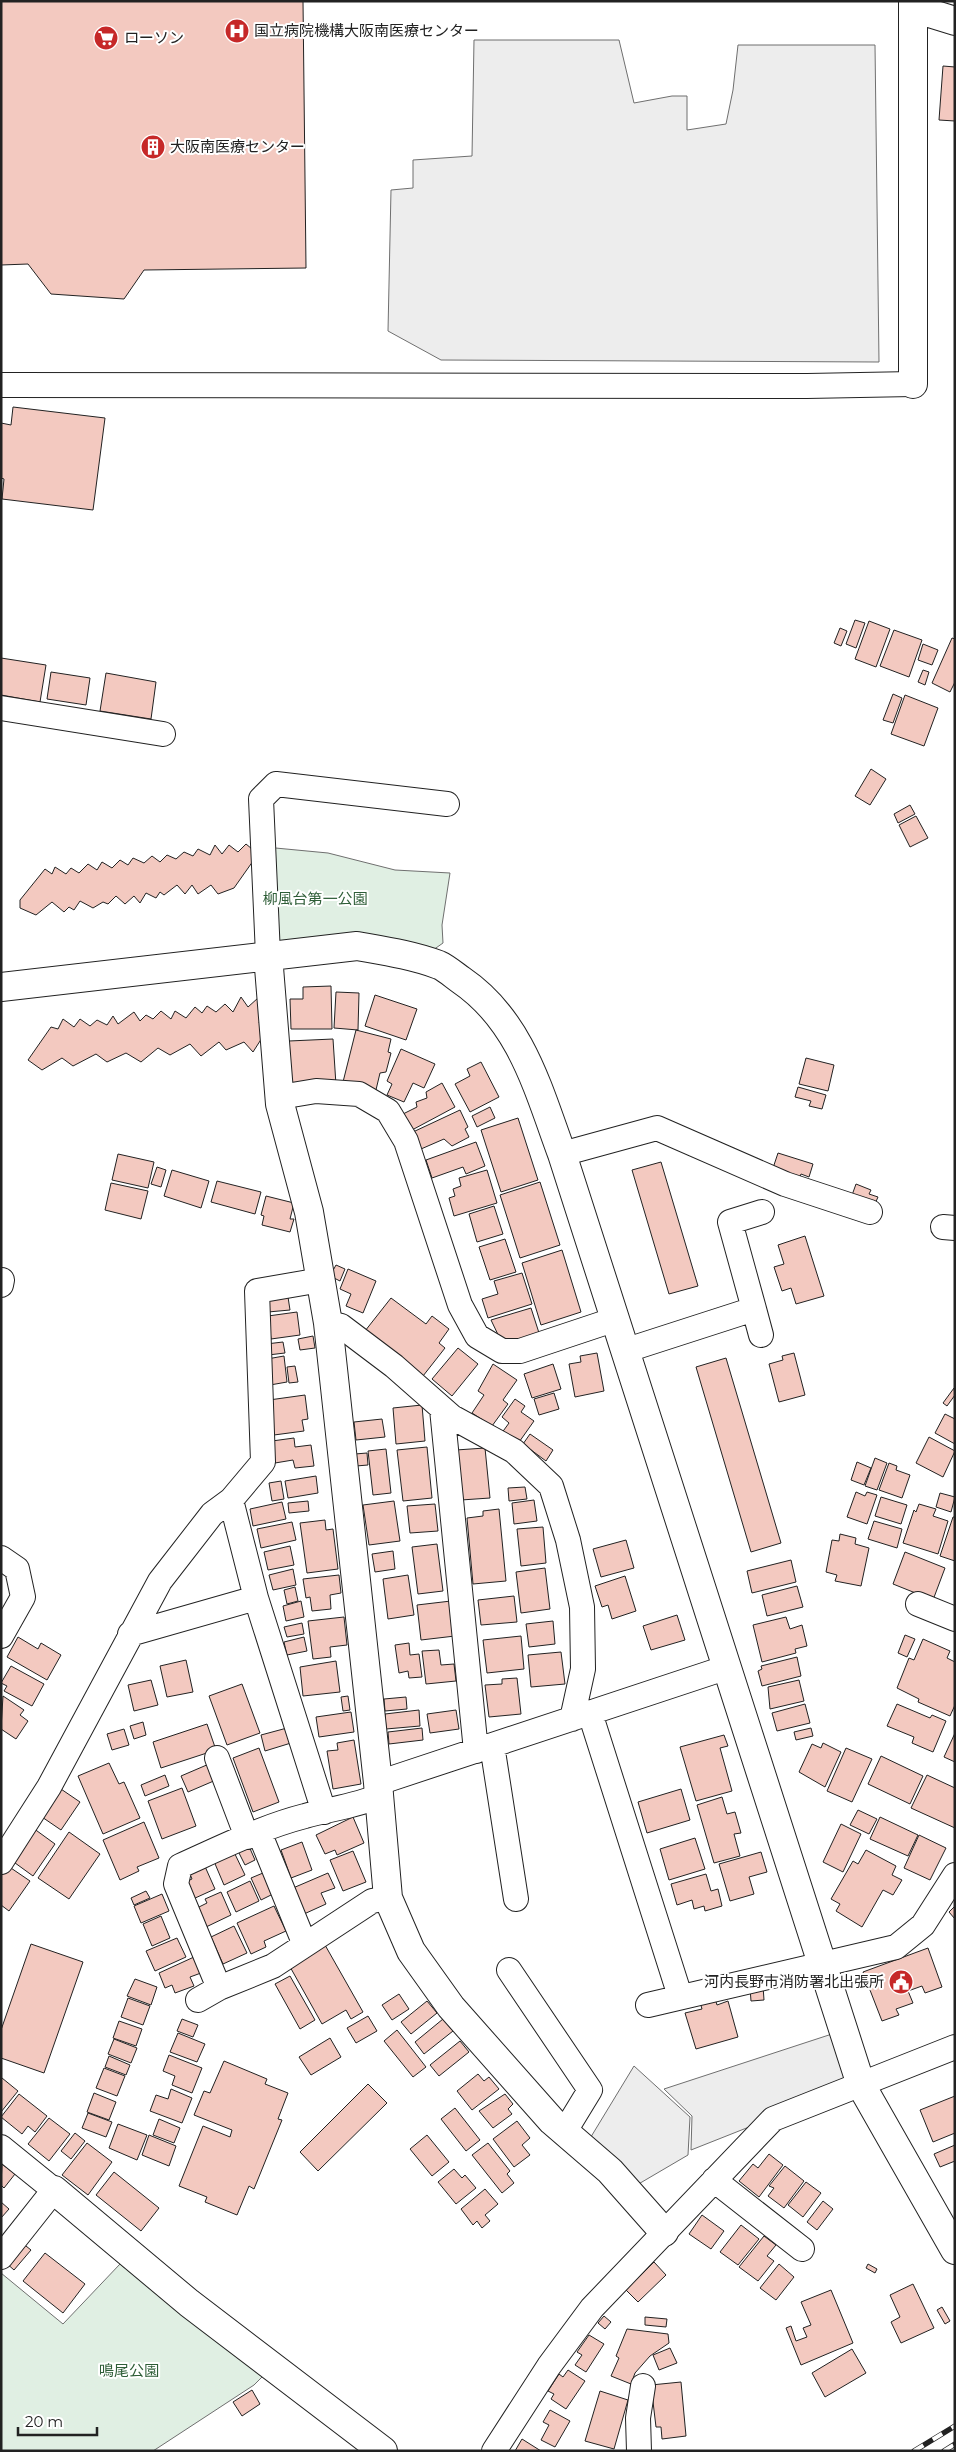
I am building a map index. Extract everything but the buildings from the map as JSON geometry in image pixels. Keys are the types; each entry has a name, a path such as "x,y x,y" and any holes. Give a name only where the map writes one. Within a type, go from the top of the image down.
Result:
{"street":[{"path":"1,385 808,386 913,384 913,5 955,22"},
{"path":"1,708 163,734"},
{"path":"447,804 276,784 261,799 268,955 280,1097 309,1212 328,1322 379,1790 388,1898 410,1951 451,2007 552,2121 610,2171 664,2232"},
{"path":"1,987 357,946 405,954 440,966 478,991 510,1028 531,1072 562,1154 626,1350 725,1668 861,2086 955,2250"},
{"path":"280,1097 316,1091 359,1094 388,1111 406,1141 460,1305 477,1336 502,1351 520,1351 616,1319"},
{"path":"562,1154 657,1128 786,1184 870,1212"},
{"path":"761,1335 730,1222 762,1212"},
{"path":"1,1862 54,1779 160,1581 212,1514 231,1500 263,1462 257,1291 321,1280"},
{"path":"626,1350 754,1309"},
{"path":"328,1322 341,1326 394,1366 452,1417 514,1451 551,1486 568,1540 582,1607 583,1669 581,1716 680,1996"},
{"path":"442,1409 484,1748 516,1899"},
{"path":"231,1500 256,1598 324,1812"},
{"path":"1,1558 16,1568 23,1598 1,1636"},
{"path":"130,1634 256,1598"},
{"path":"918,1604 955,1619"},
{"path":"218,1988 176,1884 180,1866 253,1834 304,1816 358,1805 379,1790 484,1748 725,1668"},
{"path":"217,1758 305,1946"},
{"path":"648,2005 896,1947 923,1925 955,1875"},
{"path":"198,2000 218,1988 273,1966 372,1901 388,1898"},
{"path":"509,1970 590,2090 565,2131"},
{"path":"494,2451 549,2366 592,2308 773,2119 955,2048"},
{"path":"1,2147 189,2303 383,2451"},
{"path":"714,2180 802,2249"},
{"path":"1,2257 54,2190"},
{"path":"638,2451 638,2418 643,2386"}],"green space":[{"name":"柳風台第一公園","path":"265,847 328,853 395,870 450,873 442,925 443,943 426,955 270,951"},
{"name":"鳴尾公園","path":"120,2264 263,2376 254,2385 153,2451 1,2451 1,2273 63,2324"}],"shaded area":[{"path":"474,40 619,40 634,103 672,96 687,96 687,130 726,124 733,90 738,45 875,45 879,362 441,360 388,331 391,190 413,188 413,160 472,156"},
{"path":"835,2033 851,2076 845,2089 691,2150 692,2116 664,2089"},
{"path":"634,2066 690,2117 688,2155 630,2189 586,2145"}],"railway":[{"path":"914,2451 955,2426"},
{"path":"944,2451 955,2444"}],"place":[{"name":"国立病院機構大阪南医療センター","path":"237,31"},
{"name":"ローソン","path":"106,38"},
{"name":"大阪南医療センター","path":"153,147"},
{"name":"河内長野市消防署北出張所","path":"901,1982"}]}
